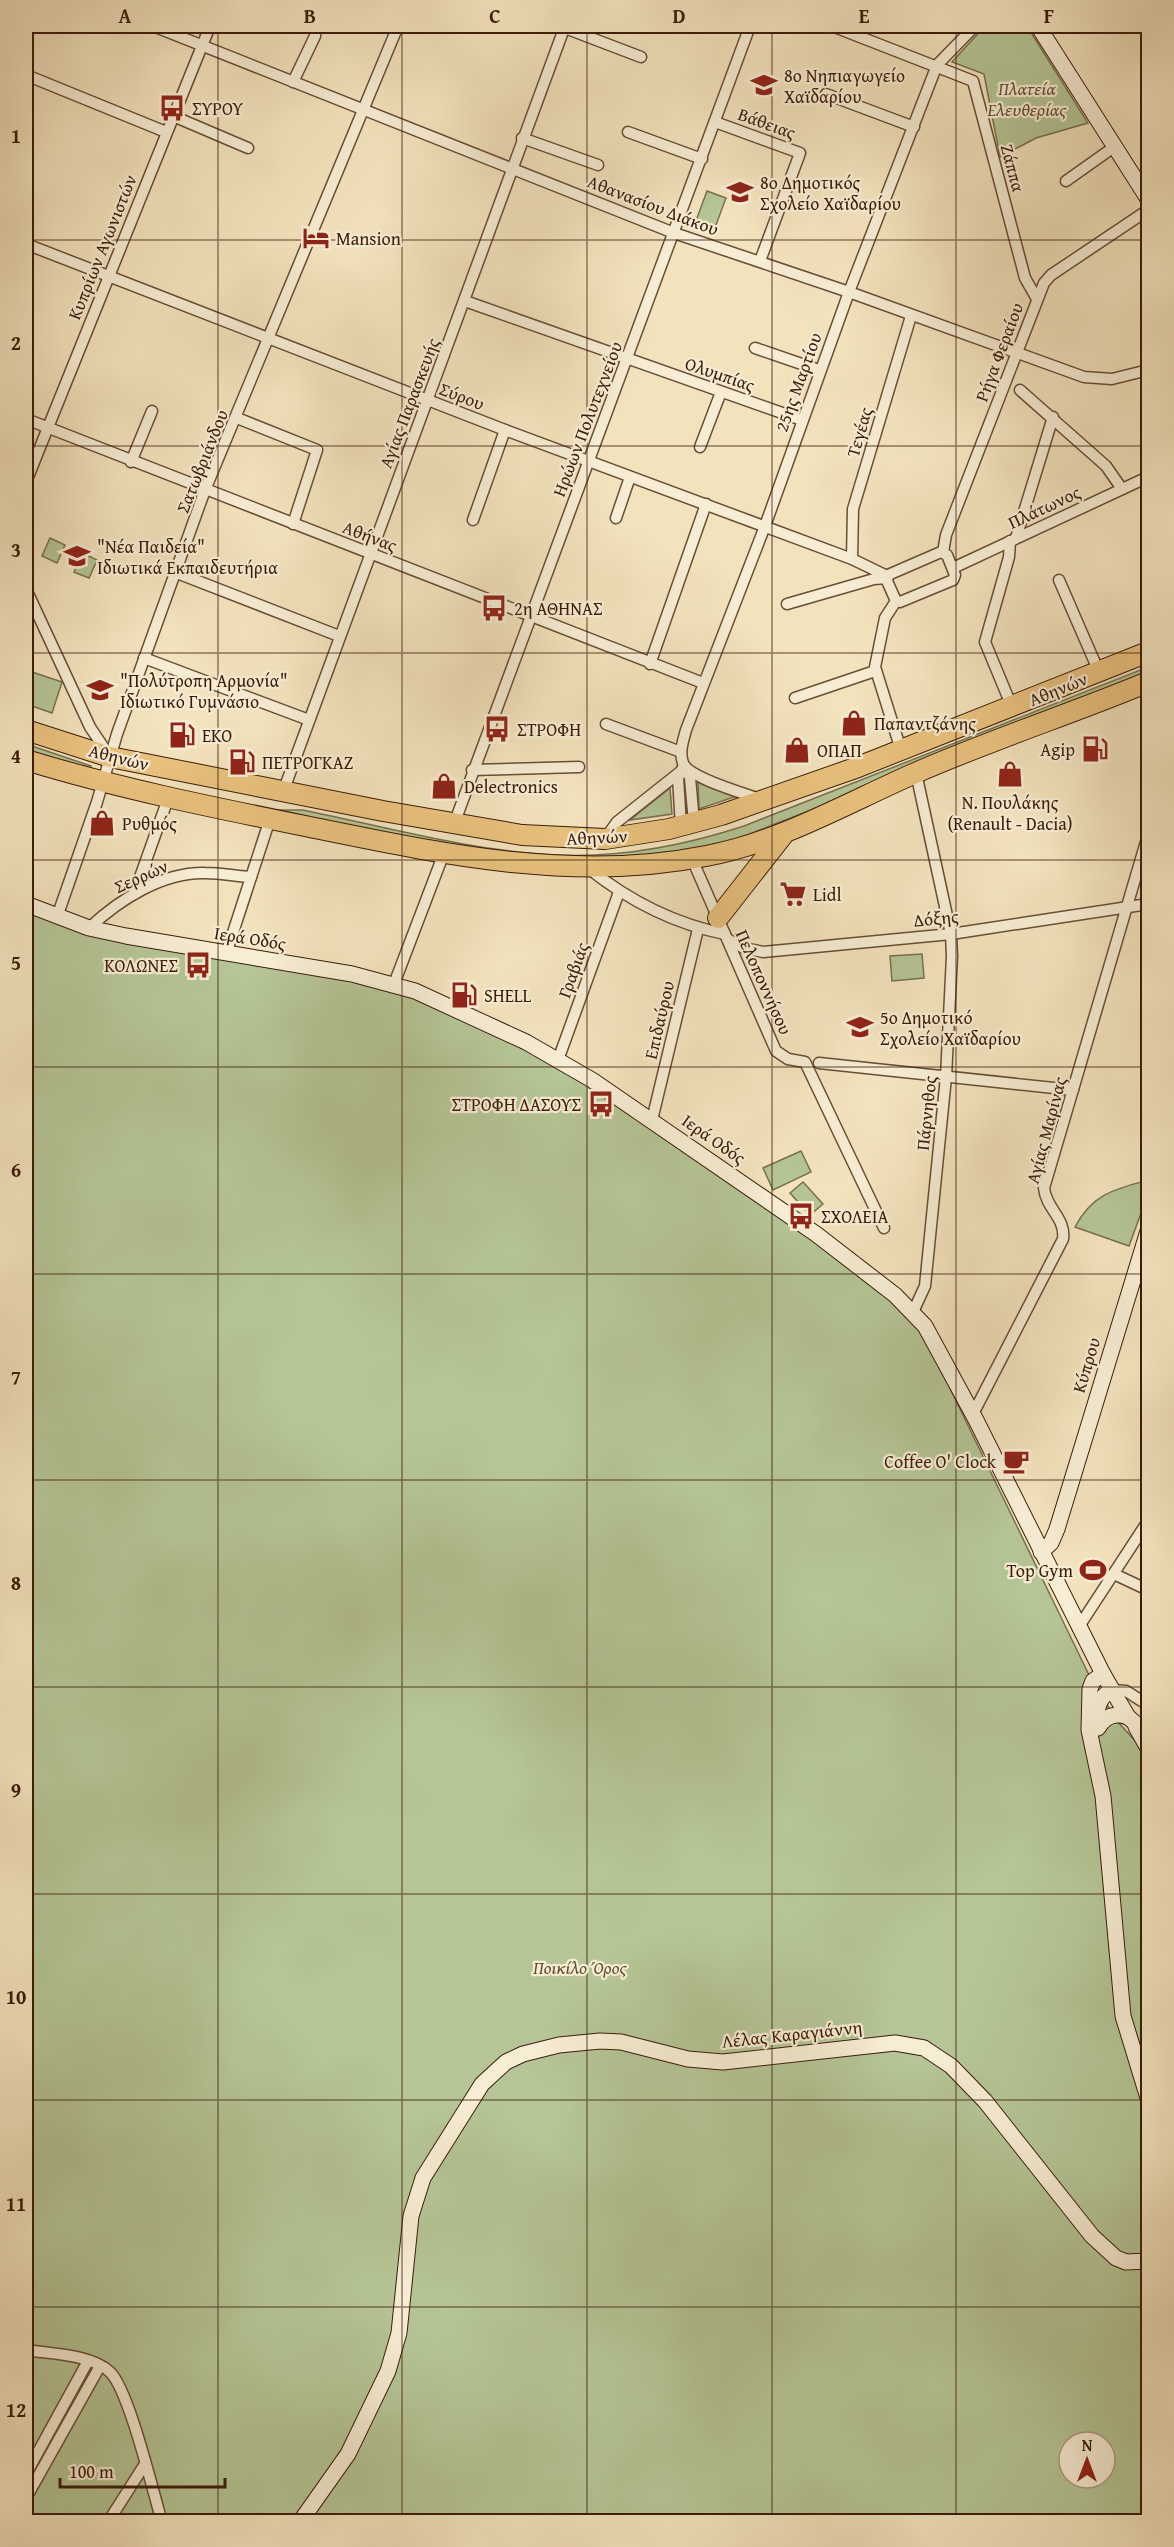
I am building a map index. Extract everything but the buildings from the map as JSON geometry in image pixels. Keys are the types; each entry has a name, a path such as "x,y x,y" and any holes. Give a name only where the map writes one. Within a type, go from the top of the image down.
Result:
{"highway":[{"name":"Αθηνών","path":"26,730 110,757 283,792 454,824 542,837 605,839 688,824 763,801 901,750 1149,652"},
{"name":"Αθηνών","path":"26,760 102,782 270,819 444,853 514,865 588,868 692,859 749,846 785,833 916,773 1149,682"},
{"path":"724,931 785,833"}],"street":[{"name":"Αθανασίου Διάκου","path":"153,26 674,233 849,292 910,316 1084,377 1099,380 1149,370"},
{"name":"Κυπρίων Αγωνιστών","path":"26,482 210,26"},
{"path":"293,82 315,36 316,26"},
{"name":"Σατωβριάνδου","path":"57,917 144,658 177,573 205,490 237,418 398,26"},
{"path":"565,26 641,57"},
{"name":"Αγίας Παρασκευής","path":"283,792 565,26"},
{"name":"Ηρώων Πολυτεχνείου","path":"454,824 472,770 628,359 750,26"},
{"name":"Ζάππα","path":"832,26 969,78 974,84 1025,278 1037,299"},
{"name":"25ης Μαρτίου","path":"688,824 690,778 682,768 681,752 686,730 765,526 819,370 937,65 975,26"},
{"path":"1038,26 1149,198"},
{"path":"26,75 166,132"},
{"path":"826,94 914,127"},
{"path":"173,116 248,148"},
{"name":"Βάθειας","path":"715,122 800,153 760,261"},
{"path":"628,132 702,159"},
{"path":"522,138 598,165"},
{"path":"1066,181 1114,147"},
{"name":"Ρήγα Φεραίου","path":"943,552 946,535 1037,299 1051,275 1149,210"},
{"name":"Σύρου","path":"26,244 107,278 505,430 852,559 887,577"},
{"name":"Ολυμπίας","path":"465,301 802,420"},
{"name":"Τεγέας","path":"852,559 853,509 910,316"},
{"path":"755,348 819,370"},
{"path":"1020,390 1106,466 1122,489"},
{"path":"700,447 721,392"},
{"path":"131,462 152,411"},
{"path":"1012,707 985,642 1013,539 1053,417"},
{"path":"237,418 317,450 293,524"},
{"name":"Αθήνας","path":"26,419 131,462 703,683"},
{"path":"473,520 505,430"},
{"path":"616,518 630,477"},
{"name":"Πλάτωνος","path":"953,568 1149,477"},
{"path":"650,664 706,504"},
{"path":"787,604 887,577 943,552 947,555 955,574 953,580 900,602 896,601"},
{"path":"177,573 339,636"},
{"path":"887,577 896,601"},
{"path":"1059,580 1099,672"},
{"path":"26,589 90,727 110,757"},
{"path":"896,601 885,618 875,671 901,750"},
{"path":"144,658 309,720"},
{"path":"795,698 875,671"},
{"path":"606,724 681,752"},
{"path":"472,770 579,767"},
{"path":"605,839 617,822 682,768 763,801"},
{"name":"Πάρνηθος","path":"913,1312 925,1286 951,1007 951,934 916,773"},
{"path":"135,894 169,796"},
{"path":"226,954 270,819"},
{"name":"Αγίας Μαρίνας","path":"973,1414 1063,1239 1062,1222 1048,1204 1044,1188 1149,835"},
{"path":"394,984 444,853"},
{"name":"Πελοποννήσου","path":"692,859 776,1052 788,1059 805,1062 884,1228"},
{"name":"Αθηνών","path":"588,868 619,892 698,928 724,931"},
{"name":"Σερρών","path":"88,928 112,908 135,894 172,878 188,874 251,877"},
{"name":"Γραβιάς","path":"558,1060 619,892"},
{"name":"Ιερά Οδός","path":"26,904 88,928 394,984 500,1029 558,1060 652,1120 816,1234 913,1312 934,1341 973,1414 1078,1628 1112,1690 1149,1748"},
{"name":"Δόξης","path":"724,931 744,948 764,952 951,934 1149,904"},
{"name":"Επιδαύρου","path":"652,1120 698,928"},
{"path":"819,1063 1073,1090"},
{"name":"Κύπρου","path":"1041,1552 1051,1543 1149,1231"},
{"path":"1030,1531 1050,1524 1061,1510"},
{"path":"1078,1628 1149,1521"},
{"path":"1114,1574 1149,1590"},
{"path":"1100,1770 1090,1739 1088,1704 1094,1681 1103,1674"},
{"path":"1149,1705 1126,1691 1112,1690 1103,1696 1099,1704 1098,1728 1123,2016 1149,2098"},
{"path":"1098,1728 1109,1716 1119,1715 1132,1721"},
{"name":"Ιερά Οδός","path":"1132,1721 1149,1734"},
{"name":"Λέλας Καραγιάννη","path":"300,2522 348,2454 388,2371 399,2333 411,2216 423,2178 482,2084 506,2062 523,2054 559,2045 600,2041 621,2042 688,2059 723,2062 895,2043 924,2048 951,2066 985,2101 1092,2236 1116,2258 1126,2262 1149,2261"},
{"path":"26,2350 88,2361 111,2373 133,2423 162,2522"},
{"path":"26,2474 88,2361"},
{"path":"26,2498 100,2366"},
{"path":"108,2522 145,2464"}],"green space":[{"name":"Πλατεία Ελευθερίας","path":"985,26 1027,26 1088,123 1036,138 1000,157 984,74 952,62"},
{"path":"707,191 726,198 713,233 694,226"},
{"path":"50,538 65,545 57,563 42,556"},
{"path":"83,553 97,560 89,578 74,572"},
{"path":"1148,667 1148,675 1115,692 716,847 594,861 444,849 273,810 303,810 397,831 523,853 603,855 651,849 744,826"},
{"path":"26,670 62,682 52,713 26,704"},
{"path":"26,744 91,766 89,771 26,750"},
{"path":"698,782 737,796 699,809"},
{"path":"670,788 672,814 630,820"},
{"name":"Ποικίλο Όρος","path":"26,904 57,917 374,979 592,1080 913,1312 1089,1675 1117,1721 1148,1755 1148,2521 26,2521"},
{"path":"922,954 924,978 892,981 890,956"},
{"path":"801,1151 811,1172 773,1190 763,1168"},
{"path":"1148,1180 1148,1194 1129,1246 1075,1227 1089,1207 1105,1194"},
{"path":"803,1182 823,1204 810,1215 790,1193"}],"place":[{"name":"8ο Νηπιαγωγείο Χαϊδαρίου","path":"764,85"},
{"name":"ΣΥΡΟΥ","path":"172,108"},
{"name":"8ο Δημοτικός Σχολείο Χαϊδαρίου","path":"740,192"},
{"name":"Mansion","path":"316,238"},
{"name":"\"Νέα Παιδεία\" Ιδιωτικά Εκπαιδευτήρια","path":"77,556"},
{"name":"2η ΑΘΗΝΑΣ","path":"494,608"},
{"name":"\"Πολύτροπη Αρμονία\" Ιδιωτικό Γυμνάσιο","path":"100,690"},
{"name":"Παπαντζάνης","path":"854,723"},
{"name":"ΣΤΡΟΦΗ","path":"497,729"},
{"name":"EKO","path":"182,735"},
{"name":"Agip","path":"1095,749"},
{"name":"ΟΠΑΠ","path":"797,750"},
{"name":"ΠΕΤΡΟΓΚΑΖ","path":"242,762"},
{"name":"Ν. Πουλάκης (Renault - Dacia)","path":"1010,774"},
{"name":"Delectronics","path":"444,786"},
{"name":"Ρυθμός","path":"102,823"},
{"name":"Lidl","path":"793,894"},
{"name":"ΚΟΛΩΝΕΣ","path":"198,965"},
{"name":"SHELL","path":"464,995"},
{"name":"5ο Δημοτικό Σχολείο Χαϊδαρίου","path":"860,1027"},
{"name":"ΣΤΡΟΦΗ ΔΑΣΟΥΣ","path":"601,1104"},
{"name":"ΣΧΟΛΕΙΑ","path":"801,1216"},
{"name":"Coffee O' Clock","path":"1016,1461"},
{"name":"Top Gym","path":"1093,1570"}]}
